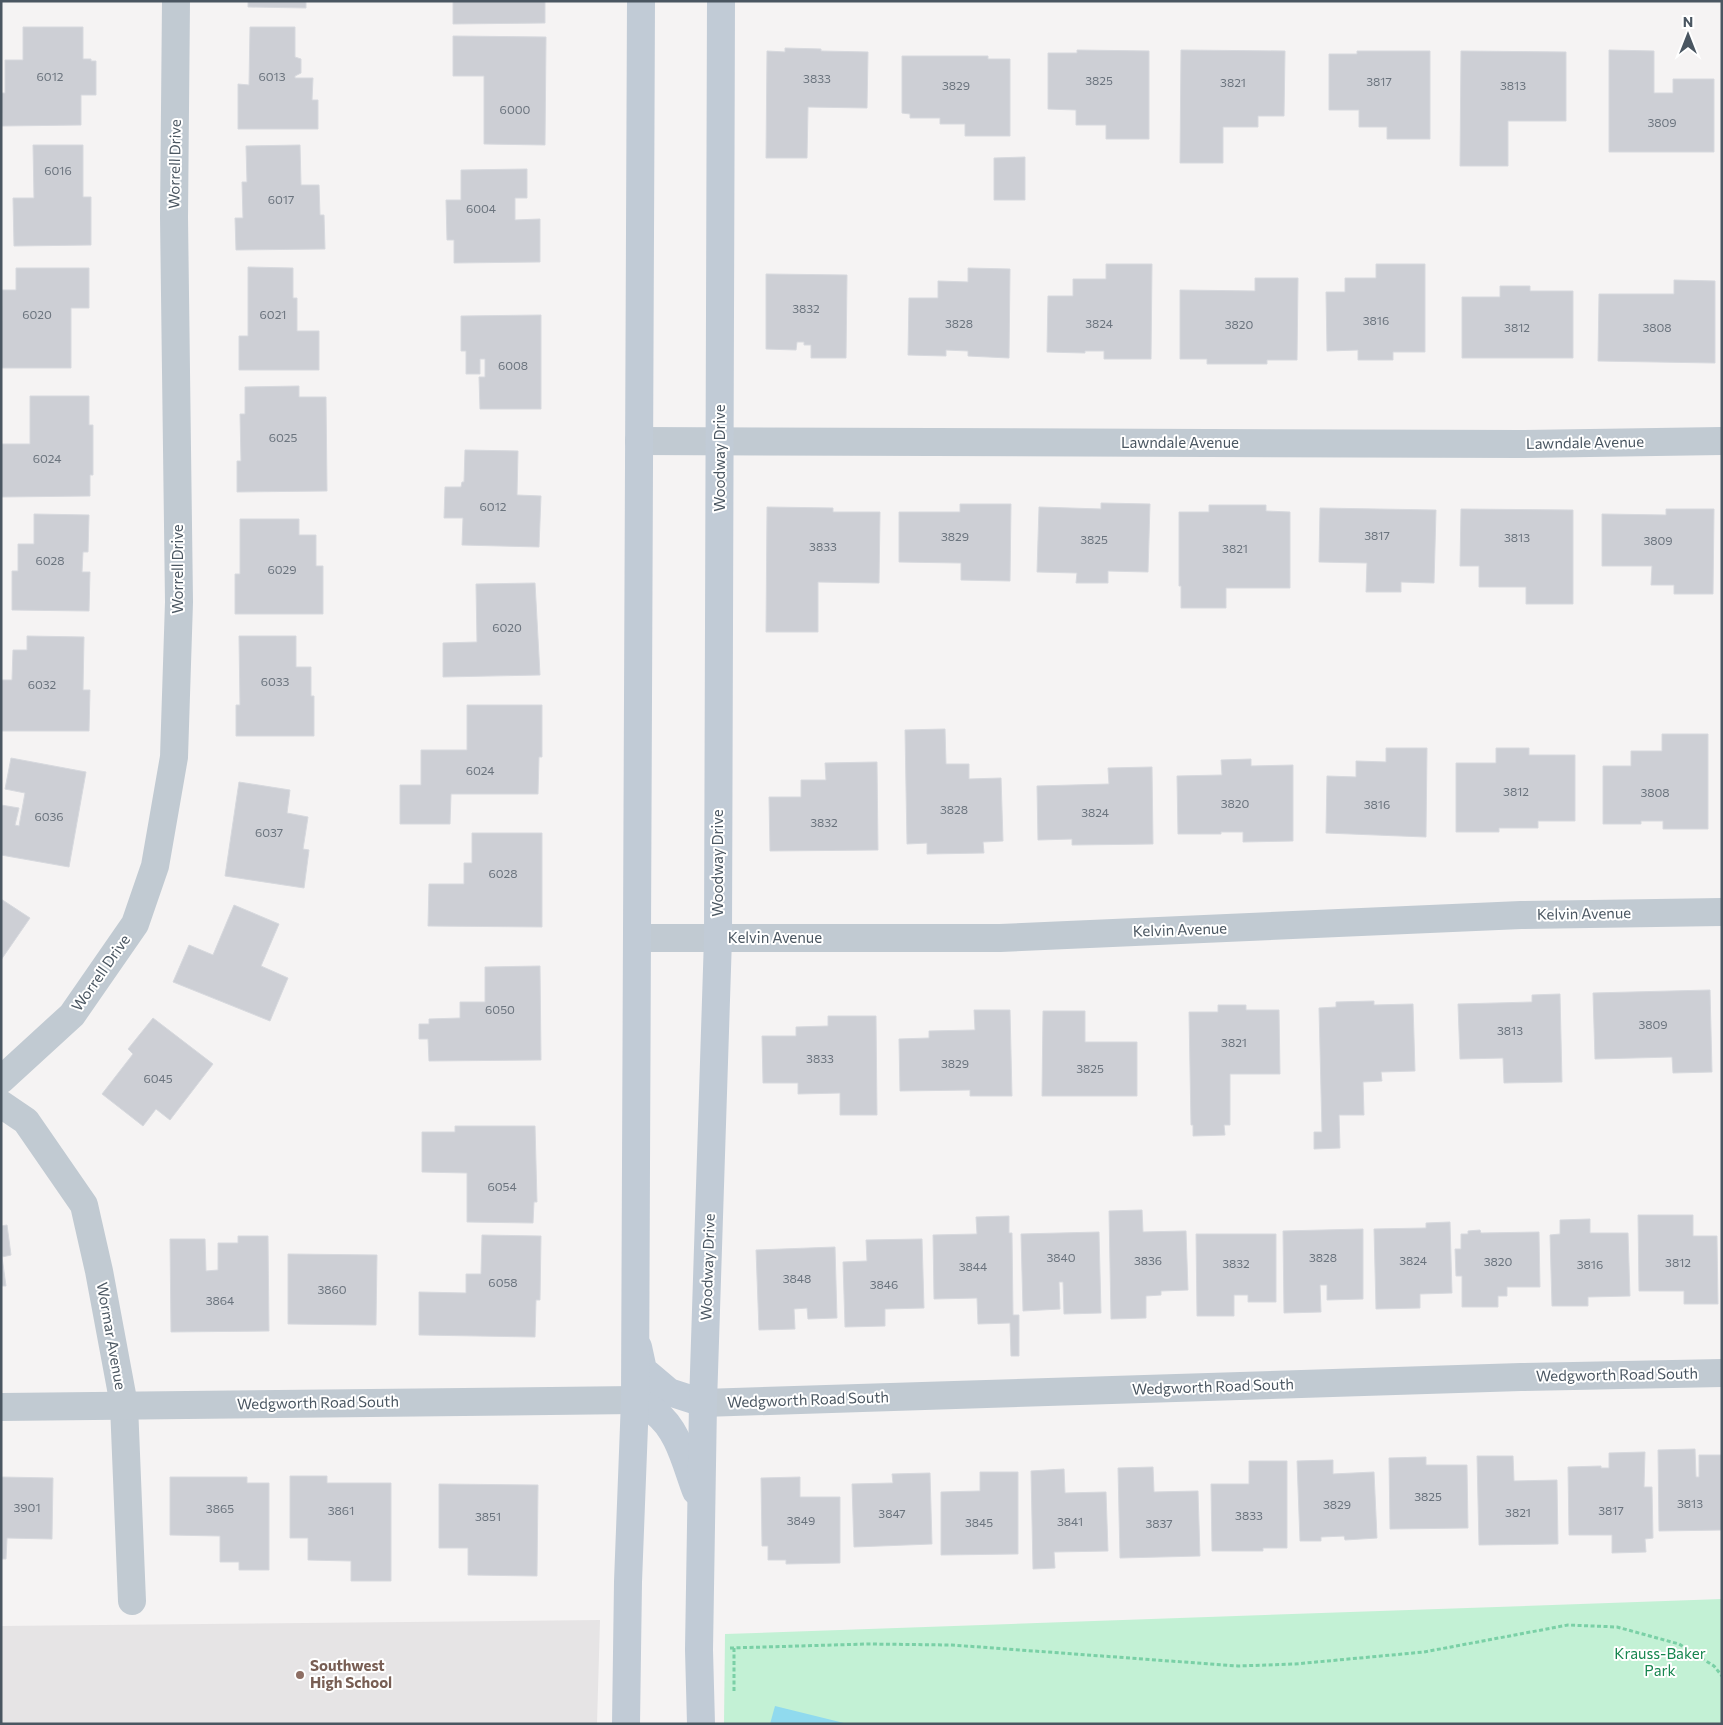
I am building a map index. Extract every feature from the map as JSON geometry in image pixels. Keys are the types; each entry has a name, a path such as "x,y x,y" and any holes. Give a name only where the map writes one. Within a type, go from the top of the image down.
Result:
{"street":[{"name":"Worrell Drive","path":"1,1080 72,1015 135,924 155,866 174,757 179,602 174,218 176,1"},
{"path":"626,1724 628,1582 635,1400 641,1"},
{"name":"Woodway Drive","path":"701,1724 699,1650 703,1403 718,938 721,1"},
{"name":"Lawndale Avenue","path":"639,441 1521,444 1722,441"},
{"name":"Kelvin Avenue","path":"637,938 1000,938 1521,915 1722,912"},
{"name":"Wormar Avenue","path":"1,1104 26,1121 84,1205 99,1271 124,1405 132,1601"},
{"path":"635,1338 643,1370 669,1392 703,1403"},
{"name":"Wedgworth Road South","path":"703,1403 1521,1377 1722,1373"},
{"path":"635,1400 655,1412 669,1425 702,1507"},
{"name":"Wedgworth Road South","path":"1,1407 635,1400"}],"path":[{"path":"699,1650 868,1644 952,1646 1238,1666 1295,1664 1424,1652 1568,1624 1617,1627 1679,1644 1714,1666 1722,1676"},
{"path":"734,1648 734,1696"}],"shaded area":[{"name":"Southwest High School","path":"600,1620 597,1724 1,1724 1,1626"}],"green space":[{"name":"Krauss-Baker Park","path":"1722,1599 1722,1724 724,1724 725,1634"}],"water":[{"path":"775,1706 848,1724 770,1724"}],"building":[{"path":"248,1 306,1 306,8 248,7"},
{"path":"453,1 545,1 545,23 453,24"},
{"path":"23,27 83,27 83,59 96,61 96,95 81,95 81,125 2,126 1,93 5,93 5,60 23,60"},
{"path":"250,27 295,27 295,57 301,59 301,73 295,76 295,78 313,78 312,100 318,100 318,129 238,129 238,84 249,85"},
{"path":"453,36 546,37 545,145 484,144 484,76 453,76"},
{"path":"785,48 868,52 867,108 808,107 807,158 766,158 767,51 785,52"},
{"path":"1077,50 1149,51 1149,139 1106,139 1106,125 1076,125 1076,110 1048,109 1048,53 1077,53"},
{"path":"1181,50 1285,51 1284,116 1258,116 1258,127 1223,127 1223,163 1180,163"},
{"path":"1609,50 1654,51 1654,93 1673,93 1673,79 1714,79 1714,152 1609,152"},
{"path":"1357,51 1430,51 1430,139 1387,139 1387,127 1359,127 1359,110 1329,110 1329,54 1357,54"},
{"path":"1461,51 1566,52 1566,121 1508,121 1508,166 1460,166"},
{"path":"902,56 988,56 988,59 1010,59 1010,136 965,136 965,124 940,124 940,118 910,118 910,114 902,113"},
{"path":"33,145 83,145 83,197 91,197 91,245 14,246 13,198 34,198"},
{"path":"300,145 301,185 319,185 320,215 324,215 325,249 236,250 235,218 243,218 242,182 247,182 246,146"},
{"path":"1025,157 1025,200 994,200 994,158"},
{"path":"527,169 527,198 515,198 515,220 540,219 540,262 454,263 454,240 447,240 446,200 461,200 461,170"},
{"path":"1106,264 1152,264 1151,359 1104,359 1104,351 1085,351 1085,353 1047,352 1048,296 1073,296 1073,279 1106,279"},
{"path":"1376,264 1425,264 1425,352 1393,352 1393,360 1358,360 1358,350 1327,351 1326,292 1345,292 1345,278 1376,278"},
{"path":"248,267 293,268 293,298 297,298 297,331 319,331 319,370 239,370 239,336 248,336"},
{"path":"16,268 89,268 89,308 71,308 71,368 1,368 2,290 16,290"},
{"path":"968,268 1010,269 1009,358 968,356 968,351 946,350 946,356 908,355 909,298 938,298 938,281 968,282"},
{"path":"766,274 847,275 846,358 811,358 811,345 804,345 804,342 797,342 796,350 766,349"},
{"path":"1255,278 1298,278 1297,360 1267,360 1267,364 1207,364 1207,359 1180,359 1180,290 1255,291"},
{"path":"1674,280 1715,281 1715,363 1598,361 1599,294 1674,294"},
{"path":"1500,286 1530,286 1530,291 1573,291 1573,358 1462,358 1462,297 1500,297"},
{"path":"541,315 541,409 480,409 479,377 485,377 485,359 480,359 480,374 466,374 466,351 461,351 461,316"},
{"path":"299,386 299,397 326,397 327,491 237,492 237,461 241,461 240,414 245,414 245,387"},
{"path":"30,396 89,396 89,425 93,425 93,475 90,475 90,496 1,497 1,444 30,444"},
{"path":"465,450 518,451 517,495 541,496 539,547 462,545 463,518 444,518 445,487 461,487 462,482 464,482"},
{"path":"1101,503 1150,504 1148,572 1108,571 1108,583 1076,583 1077,573 1037,572 1039,507 1101,509"},
{"path":"960,504 1011,504 1010,581 961,580 961,563 899,562 899,512 960,512"},
{"path":"1209,505 1266,505 1266,511 1290,512 1290,588 1226,588 1226,608 1181,608 1181,586 1179,586 1179,512 1209,512"},
{"path":"767,507 833,508 833,512 880,512 879,583 818,582 818,632 766,632"},
{"path":"1320,508 1436,510 1434,583 1401,582 1401,592 1366,592 1367,563 1319,562"},
{"path":"1461,509 1573,510 1573,604 1526,604 1526,587 1479,587 1479,566 1460,566"},
{"path":"1666,509 1714,509 1713,594 1674,594 1674,585 1651,585 1652,566 1602,566 1602,514 1666,515"},
{"path":"34,514 89,515 88,552 83,552 82,572 90,572 89,611 12,610 12,571 18,571 18,544 34,544"},
{"path":"240,519 299,519 299,535 316,535 316,566 323,566 323,614 235,614 235,574 240,574"},
{"path":"535,583 540,675 443,677 443,643 477,642 476,584"},
{"path":"27,636 84,637 83,690 90,690 89,731 1,731 1,680 12,680 13,650 27,650"},
{"path":"239,636 296,636 296,667 311,667 311,696 314,696 314,736 236,736 236,705 240,705"},
{"path":"467,705 542,705 542,757 539,757 538,794 451,794 450,824 400,824 400,785 421,785 421,750 467,750"},
{"path":"945,729 946,764 969,764 969,779 1001,778 1003,841 983,842 984,853 927,854 927,843 907,844 905,730"},
{"path":"1662,734 1708,734 1708,829 1663,829 1663,821 1641,821 1641,824 1603,824 1603,766 1631,766 1631,751 1662,751"},
{"path":"1386,748 1427,748 1426,837 1326,833 1327,776 1356,777 1356,761 1386,762"},
{"path":"1496,748 1529,748 1529,755 1575,755 1575,821 1538,821 1538,828 1499,828 1499,832 1456,832 1456,763 1496,763"},
{"path":"11,758 86,772 69,867 1,855 1,805 19,808 15,825 19,826 25,793 5,789"},
{"path":"1251,759 1251,766 1293,765 1293,841 1243,842 1243,832 1178,834 1177,776 1222,775 1221,760"},
{"path":"877,762 878,850 770,851 769,797 801,797 801,780 826,780 825,763"},
{"path":"1152,767 1153,844 1072,845 1072,839 1038,840 1037,786 1109,784 1108,768"},
{"path":"239,782 290,790 287,813 308,817 303,849 309,850 304,888 225,876"},
{"path":"472,833 542,833 542,927 428,926 429,884 464,884 464,863 472,863"},
{"path":"1,899 30,918 1,960"},
{"path":"234,905 279,924 261,966 288,978 270,1021 173,982 189,945 213,955"},
{"path":"540,966 541,1060 429,1061 428,1039 419,1039 419,1024 429,1024 429,1019 460,1018 460,1002 485,1002 485,967"},
{"path":"1710,990 1712,1072 1673,1073 1672,1057 1595,1059 1593,993"},
{"path":"1560,994 1562,1082 1504,1083 1503,1058 1460,1059 1458,1004 1532,1002 1532,995"},
{"path":"1374,1001 1374,1005 1413,1004 1415,1071 1381,1072 1382,1081 1363,1082 1364,1115 1339,1115 1340,1148 1314,1149 1314,1132 1322,1132 1319,1008 1336,1007 1336,1002"},
{"path":"1218,1005 1246,1005 1246,1010 1279,1010 1280,1074 1230,1074 1230,1125 1224,1125 1225,1135 1193,1136 1193,1125 1191,1125 1189,1012 1218,1012"},
{"path":"974,1010 1010,1010 1012,1096 970,1096 970,1090 900,1091 899,1039 929,1038 929,1031 975,1030"},
{"path":"1043,1011 1085,1011 1085,1042 1137,1042 1137,1096 1042,1096"},
{"path":"828,1016 876,1016 877,1115 840,1115 840,1093 798,1094 798,1083 763,1083 762,1036 796,1036 796,1027 828,1026"},
{"path":"153,1018 213,1064 170,1120 156,1109 143,1126 102,1094 133,1054 128,1049"},
{"path":"455,1126 535,1126 537,1202 534,1202 533,1223 467,1222 467,1173 422,1172 422,1132 455,1132"},
{"path":"1142,1210 1143,1232 1186,1231 1188,1290 1161,1291 1161,1295 1146,1296 1146,1318 1111,1319 1109,1211"},
{"path":"1638,1215 1693,1215 1693,1236 1717,1236 1718,1304 1684,1304 1684,1291 1639,1291"},
{"path":"1009,1216 1009,1233 1012,1233 1013,1315 1019,1315 1019,1356 1011,1356 1010,1323 978,1324 977,1298 934,1299 933,1235 977,1234 976,1217"},
{"path":"1590,1219 1590,1233 1628,1233 1630,1296 1588,1297 1588,1306 1552,1306 1550,1235 1560,1234 1560,1220"},
{"path":"1450,1222 1452,1293 1420,1294 1420,1308 1376,1309 1374,1229 1426,1228 1426,1223"},
{"path":"7,1225 11,1255 2,1257 6,1286 1,1286 1,1226"},
{"path":"1363,1229 1363,1299 1327,1300 1327,1285 1320,1285 1321,1312 1284,1313 1283,1231"},
{"path":"1480,1230 1481,1233 1539,1232 1540,1287 1507,1287 1507,1296 1498,1296 1498,1307 1462,1307 1462,1276 1456,1276 1455,1249 1461,1249 1461,1234"},
{"path":"1099,1232 1101,1313 1064,1314 1063,1282 1059,1282 1060,1309 1023,1311 1021,1234"},
{"path":"1196,1234 1276,1234 1276,1302 1248,1302 1248,1295 1234,1295 1234,1316 1197,1316"},
{"path":"482,1235 541,1236 540,1300 536,1300 535,1337 419,1335 419,1292 466,1293 466,1274 481,1274"},
{"path":"238,1236 268,1236 269,1331 171,1332 170,1239 205,1239 206,1271 218,1270 218,1243 238,1243"},
{"path":"922,1239 924,1308 885,1309 885,1326 845,1327 843,1262 867,1261 866,1240"},
{"path":"835,1247 837,1318 808,1319 807,1308 794,1309 795,1329 759,1330 756,1250"},
{"path":"288,1254 377,1255 376,1325 288,1324"},
{"path":"1695,1449 1696,1477 1699,1477 1699,1455 1722,1455 1722,1530 1659,1531 1658,1450"},
{"path":"1645,1452 1644,1487 1652,1487 1653,1538 1645,1539 1646,1552 1612,1553 1612,1535 1569,1535 1568,1467 1601,1466 1601,1468 1609,1468 1609,1453"},
{"path":"1477,1456 1513,1456 1514,1481 1557,1480 1558,1544 1479,1545"},
{"path":"1426,1457 1426,1465 1467,1465 1468,1528 1390,1529 1389,1458"},
{"path":"1333,1460 1333,1474 1374,1472 1377,1538 1345,1540 1344,1536 1321,1537 1321,1541 1300,1541 1297,1461"},
{"path":"1249,1461 1287,1461 1287,1548 1263,1548 1263,1551 1212,1551 1211,1484 1249,1484"},
{"path":"1153,1467 1154,1492 1198,1491 1200,1556 1120,1558 1118,1468"},
{"path":"1064,1469 1065,1493 1106,1492 1108,1551 1054,1552 1055,1568 1033,1569 1031,1471"},
{"path":"980,1472 1018,1472 1018,1554 941,1555 941,1492 980,1491"},
{"path":"930,1473 932,1544 854,1547 852,1484 893,1483 892,1474"},
{"path":"290,1476 327,1476 327,1483 391,1483 391,1581 351,1581 351,1561 308,1560 308,1538 290,1538"},
{"path":"1,1477 53,1478 52,1539 7,1538 6,1559 1,1559"},
{"path":"170,1477 247,1477 247,1483 269,1483 269,1570 239,1570 239,1562 220,1562 220,1536 170,1535"},
{"path":"800,1477 800,1497 840,1497 840,1563 786,1564 786,1560 768,1560 768,1546 762,1546 761,1478"},
{"path":"439,1484 538,1485 537,1576 468,1575 468,1548 439,1548"}],"place":[{"name":"Southwest High School","path":"300,1675"}]}
